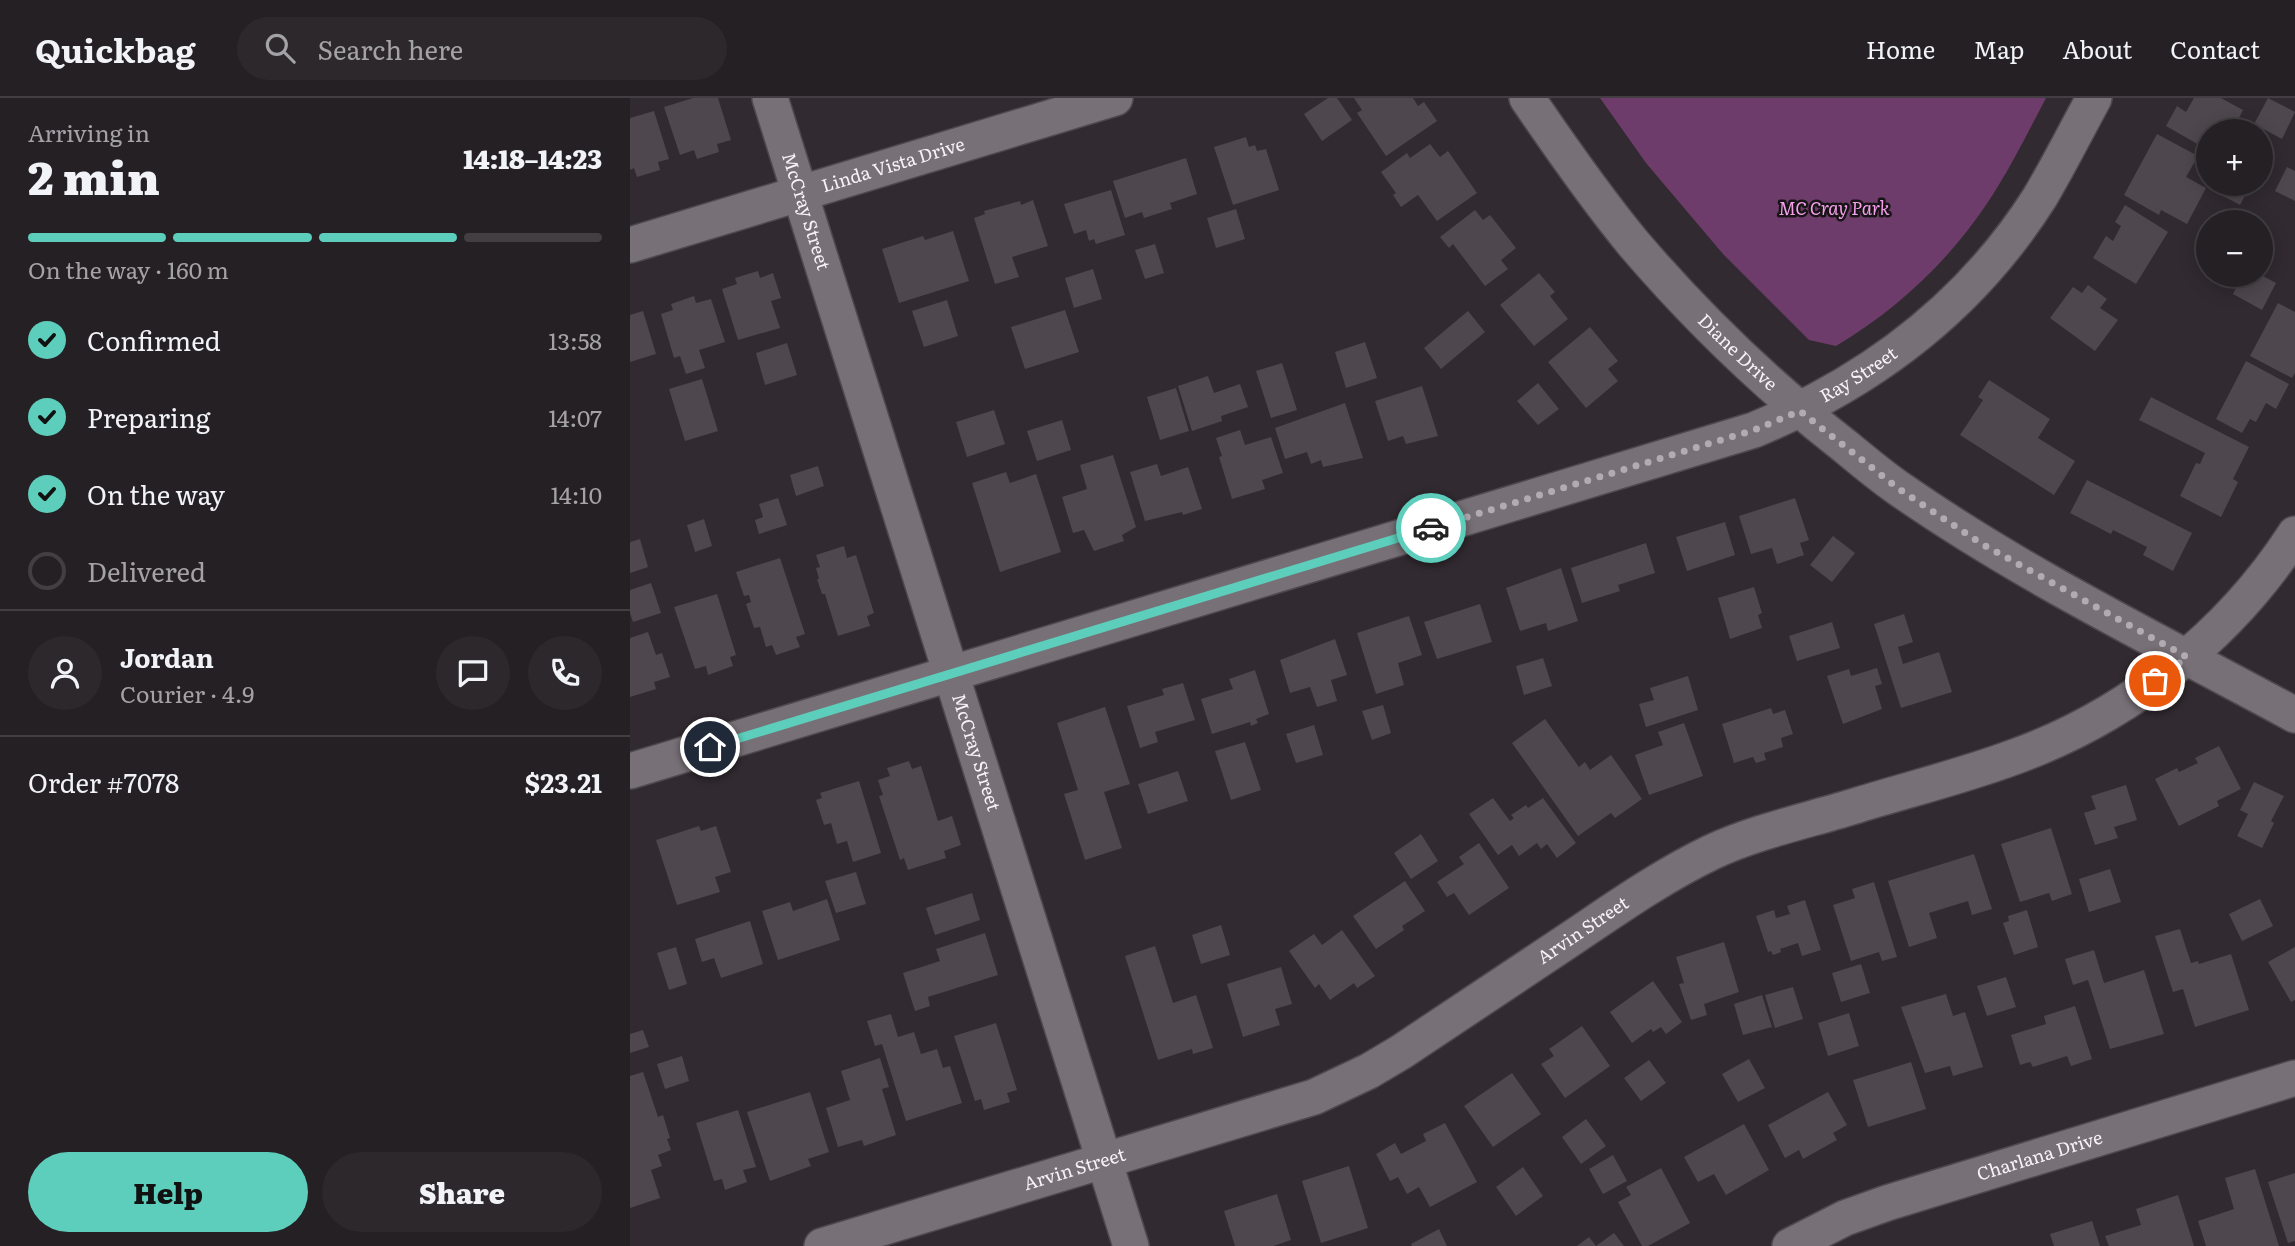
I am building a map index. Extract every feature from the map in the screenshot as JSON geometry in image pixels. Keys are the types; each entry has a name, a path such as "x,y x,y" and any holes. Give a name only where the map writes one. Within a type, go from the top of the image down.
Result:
{"street":[{"name":"McCray Street","path":"770,98 1131,1246"},
{"name":"Linda Vista Drive","path":"630,245 1115,98"},
{"name":"Diane Drive","path":"1527,98 1571,163 1633,242 1700,317 1800,411 1899,489 1982,544 2295,715"},
{"name":"Ray Street","path":"630,771 1754,430 1800,411 1855,380 1912,340 1964,293 2004,247 2039,198 2094,98"},
{"name":"Arvin Street","path":"822,1246 1314,1097 1369,1071 1661,878 1715,851 2014,757 2078,729 2139,693 2187,657 2236,611 2281,556 2295,534"},
{"name":"Charlana Drive","path":"1790,1246 1845,1218 1887,1203 2295,1078"}],"green space":[{"name":"MC Cray Park","path":"1600,98 2046,98 1994,192 1954,247 1899,301 1836,346 1809,340 1723,254 1646,163"}],"building":[{"path":"693,98 718,98 731,140 717,144 719,152 697,159 694,150 680,155 664,107"},
{"path":"1328,98 1337,98 1352,120 1322,141 1304,114"},
{"path":"1354,98 1413,98 1418,106 1424,102 1437,121 1386,156 1357,113 1362,110"},
{"path":"2194,98 2221,98 2243,110 2238,119 2196,119 2196,143 2166,126 2177,106 2186,112"},
{"path":"2268,98 2295,112 2282,139 2273,134 2273,119 2257,119"},
{"path":"654,111 669,159 658,162 660,170 637,177 634,168 630,170 630,118"},
{"path":"2157,134 2196,155 2186,177 2196,182 2196,196 2202,196 2187,224 2161,210 2159,215 2124,195"},
{"path":"1246,137 1249,147 1255,145 1257,151 1266,149 1279,190 1233,205 1214,147"},
{"path":"1430,144 1440,157 1448,151 1477,193 1437,221 1418,195 1401,207 1393,195 1396,193 1381,172 1407,153 1410,158"},
{"path":"1186,158 1197,194 1170,203 1172,209 1144,218 1142,212 1125,218 1113,181"},
{"path":"2287,167 2295,171 2295,201 2275,191"},
{"path":"1111,190 1125,235 1096,244 1094,239 1089,241 1086,230 1074,234 1064,204"},
{"path":"2223,196 2245,196 2240,205"},
{"path":"1033,200 1048,246 1012,257 1019,277 995,284 974,218 985,214 984,211 1020,201 1021,205"},
{"path":"2125,205 2168,232 2136,284 2093,258 2106,236 2113,241 2121,226 2115,222"},
{"path":"1236,209 1245,239 1216,248 1207,218"},
{"path":"1475,210 1483,220 1490,215 1516,248 1501,260 1508,269 1485,286 1453,244 1449,248 1440,237"},
{"path":"953,231 969,281 899,303 882,249 923,236 925,240"},
{"path":"1155,244 1164,273 1145,279 1135,250"},
{"path":"1093,269 1102,299 1074,308 1065,278"},
{"path":"758,271 760,278 773,273 781,298 771,301 780,328 738,340 722,289 737,284 735,278"},
{"path":"1539,273 1555,292 1550,296 1568,319 1534,346 1500,305"},
{"path":"2273,281 2276,283 2262,310 2233,294 2237,287 2273,287"},
{"path":"2088,285 2107,299 2100,308 2118,320 2095,351 2050,318 2073,287 2082,293"},
{"path":"694,296 696,303 711,299 725,342 699,350 705,368 686,374 680,356 674,358 661,314 673,310 671,304"},
{"path":"947,300 958,336 924,347 912,311"},
{"path":"2278,303 2295,312 2295,373 2292,378 2250,356"},
{"path":"1065,310 1079,352 1025,369 1011,327"},
{"path":"643,311 656,354 630,362 630,315"},
{"path":"1468,311 1485,332 1441,369 1424,348"},
{"path":"1590,327 1618,361 1608,369 1618,381 1586,408 1548,362"},
{"path":"1365,342 1377,378 1346,388 1335,352"},
{"path":"787,343 797,375 765,385 756,353"},
{"path":"2246,361 2289,384 2276,409 2266,403 2256,422 2250,419 2242,433 2216,419"},
{"path":"1282,363 1297,410 1271,418 1256,371"},
{"path":"1208,376 1214,393 1240,384 1248,407 1221,416 1222,421 1192,431 1178,386"},
{"path":"702,379 718,431 685,441 669,389"},
{"path":"1989,380 2050,419 2038,438 2075,461 2054,495 1960,435 1983,400 1978,397"},
{"path":"1538,383 1559,409 1538,425 1517,401"},
{"path":"1422,386 1438,436 1406,444 1403,436 1388,441 1375,401"},
{"path":"1176,388 1189,431 1160,440 1147,397"},
{"path":"2151,397 2249,447 2233,479 2238,482 2221,517 2180,496 2196,463 2200,464 2205,453 2139,420"},
{"path":"1345,403 1363,458 1323,467 1321,460 1311,464 1307,452 1285,459 1275,428"},
{"path":"994,410 1005,444 967,457 956,422"},
{"path":"1062,420 1071,450 1037,461 1027,431"},
{"path":"1240,430 1245,445 1271,437 1283,473 1262,480 1265,489 1232,499 1216,438"},
{"path":"1113,455 1136,527 1122,535 1124,541 1094,551 1084,530 1073,533 1062,497 1087,489 1080,465"},
{"path":"1157,464 1161,476 1188,467 1202,509 1145,521 1130,472"},
{"path":"818,466 824,486 796,496 790,475"},
{"path":"1006,472 1010,483 1036,474 1061,552 1000,572 972,483"},
{"path":"2087,480 2192,533 2173,571 2143,555 2147,547 2113,530 2111,534 2070,513"},
{"path":"778,498 787,525 759,534 755,520 763,517 759,504"},
{"path":"1795,498 1809,540 1800,543 1804,555 1777,564 1772,548 1751,554 1739,516"},
{"path":"704,519 712,546 695,552 687,525"},
{"path":"1725,522 1735,555 1687,571 1676,537"},
{"path":"1833,536 1855,553 1832,582 1810,565"},
{"path":"640,539 648,567 630,573 630,542"},
{"path":"1646,543 1655,573 1618,585 1620,591 1582,603 1571,568"},
{"path":"844,546 847,558 856,555 874,613 867,616 870,626 838,636 825,594 822,594 817,579 816,568 820,567 816,555"},
{"path":"780,558 805,634 796,637 800,647 776,655 772,645 766,647 760,627 754,628 746,604 751,602 749,595 744,596 736,572"},
{"path":"1561,568 1578,621 1548,631 1546,623 1520,631 1506,588"},
{"path":"651,583 661,613 633,622 630,613 630,590"},
{"path":"1754,587 1762,613 1758,615 1762,628 1730,639 1718,598"},
{"path":"717,594 736,655 730,657 733,666 708,675 706,666 695,669 674,607"},
{"path":"1480,604 1492,642 1437,659 1424,622"},
{"path":"1904,614 1913,642 1898,647 1903,664 1939,652 1952,692 1901,708 1874,624"},
{"path":"1409,616 1422,655 1398,663 1404,685 1376,694 1357,633"},
{"path":"1832,622 1840,648 1797,661 1789,636"},
{"path":"648,632 656,655 662,653 670,677 654,682 656,689 630,697 630,638"},
{"path":"1335,639 1347,675 1331,680 1337,701 1317,707 1310,687 1290,693 1280,660"},
{"path":"1543,658 1552,686 1524,695 1516,666"},
{"path":"1877,668 1882,684 1875,686 1882,709 1843,724 1827,676 1849,669 1851,676"},
{"path":"1255,670 1269,714 1256,719 1258,723 1251,726 1250,722 1212,734 1201,699 1233,689 1229,679"},
{"path":"1688,676 1698,710 1646,727 1639,704 1654,700 1650,688"},
{"path":"1183,683 1195,720 1155,732 1158,742 1140,748 1127,706 1164,695 1162,689"},
{"path":"1383,705 1391,733 1372,740 1362,711"},
{"path":"1105,707 1130,784 1104,792 1122,848 1085,860 1064,794 1078,790 1057,723"},
{"path":"1771,708 1773,714 1785,710 1793,734 1781,738 1783,747 1764,753 1766,760 1756,763 1753,757 1734,763 1722,724"},
{"path":"1545,719 1579,767 1585,762 1590,770 1611,755 1642,799 1615,818 1611,813 1578,836 1512,743"},
{"path":"1684,723 1703,776 1649,795 1635,755 1663,745 1658,732"},
{"path":"1314,725 1323,755 1296,763 1286,734"},
{"path":"1245,742 1261,790 1231,800 1215,751"},
{"path":"2219,746 2241,789 2217,801 2219,806 2179,826 2155,779 2177,768 2179,772 2198,763 2195,758"},
{"path":"909,761 912,769 921,766 938,821 952,816 961,845 944,851 946,858 908,870 904,858 900,860 879,796 883,795 878,780 890,776 887,768"},
{"path":"1178,771 1188,801 1148,814 1138,784"},
{"path":"859,781 881,853 853,862 847,841 837,844 831,823 824,825 816,800 822,798 820,793"},
{"path":"2254,782 2284,796 2271,821 2274,823 2262,848 2237,836 2248,814 2240,810"},
{"path":"2126,785 2137,820 2114,827 2118,838 2095,845 2084,813 2096,809 2091,796"},
{"path":"1493,798 1510,821 1514,818 1511,815 1543,798 1576,843 1557,858 1547,844 1541,849 1537,843 1519,856 1512,845 1498,855 1469,814"},
{"path":"699,826 701,831 716,826 731,872 715,877 720,892 677,905 656,840"},
{"path":"2051,828 2072,894 2052,901 2049,893 2020,902 2001,844"},
{"path":"1421,834 1438,861 1411,879 1394,853"},
{"path":"1479,843 1509,888 1469,915 1454,893 1447,897 1437,882 1464,864 1459,857"},
{"path":"1974,854 1992,909 1972,915 1968,901 1929,913 1937,938 1909,947 1888,881"},
{"path":"2110,869 2121,902 2089,912 2079,879"},
{"path":"856,872 866,904 836,913 825,881"},
{"path":"1405,881 1425,911 1402,926 1404,930 1376,949 1353,916"},
{"path":"1874,882 1897,957 1882,961 1879,952 1851,961 1833,905 1855,898 1852,889"},
{"path":"972,893 980,920 935,935 926,908"},
{"path":"827,899 840,940 778,960 762,911 790,902 793,911"},
{"path":"2260,899 2273,926 2242,941 2229,914"},
{"path":"1805,900 1821,950 1802,956 1798,943 1780,949 1781,952 1773,955 1771,951 1768,952 1756,916 1774,910 1776,918 1790,914 1787,906"},
{"path":"2027,910 2038,947 2014,955 2003,923 2009,921 2008,916"},
{"path":"750,921 763,964 721,978 714,958 702,962 695,939"},
{"path":"1221,925 1230,955 1201,964 1192,935"},
{"path":"2180,929 2191,963 2198,961 2199,964 2231,954 2249,1010 2195,1027 2183,989 2173,992 2155,936"},
{"path":"1342,930 1375,976 1357,988 1354,983 1330,1000 1319,984 1315,988 1289,951 1314,934 1322,945"},
{"path":"985,933 998,975 928,997 930,1006 915,1011 903,973 940,961 936,949"},
{"path":"1724,942 1739,992 1704,1004 1707,1015 1691,1020 1679,984 1684,983 1676,957"},
{"path":"1155,946 1173,1003 1196,995 1213,1048 1193,1054 1192,1049 1158,1060 1125,956"},
{"path":"676,947 687,984 669,990 657,953"},
{"path":"2295,947 2295,1000 2291,1002 2268,962"},
{"path":"2094,950 2104,983 2144,970 2164,1034 2110,1049 2088,980 2073,985 2065,959"},
{"path":"1861,964 1870,993 1841,1002 1832,973"},
{"path":"1281,967 1292,1004 1275,1009 1280,1025 1243,1037 1227,984"},
{"path":"2006,977 2016,1007 1987,1016 1977,986"},
{"path":"1653,981 1682,1022 1666,1034 1661,1027 1653,1032 1651,1029 1632,1043 1610,1012"},
{"path":"1793,987 1803,1019 1775,1028 1765,995"},
{"path":"1946,994 1953,1016 1965,1012 1983,1067 1953,1076 1950,1066 1925,1073 1901,1007"},
{"path":"1762,995 1772,1027 1743,1035 1734,1004"},
{"path":"2075,1006 2092,1059 2071,1066 2067,1056 2033,1067 2030,1062 2020,1065 2011,1035 2046,1024 2044,1016"},
{"path":"1849,1013 1859,1046 1828,1056 1818,1023"},
{"path":"891,1014 898,1037 914,1032 921,1054 937,1049 943,1068 950,1066 962,1103 906,1121 882,1044 875,1046 867,1021"},
{"path":"996,1023 1017,1090 1007,1093 1010,1102 984,1110 981,1099 975,1101 954,1036"},
{"path":"1582,1026 1610,1066 1565,1098 1541,1064 1554,1056 1549,1049"},
{"path":"643,1030 649,1047 630,1053 630,1034"},
{"path":"682,1056 689,1081 665,1089 657,1064"},
{"path":"880,1058 889,1087 882,1089 896,1135 864,1146 862,1140 838,1147 826,1108 850,1100 841,1071"},
{"path":"1749,1059 1765,1088 1738,1102 1722,1074"},
{"path":"1649,1060 1666,1083 1641,1101 1624,1078"},
{"path":"1911,1062 1926,1109 1868,1127 1853,1080"},
{"path":"643,1072 658,1117 663,1115 671,1150 658,1155 662,1166 651,1170 660,1198 630,1208 630,1076"},
{"path":"1512,1073 1541,1114 1493,1147 1464,1106"},
{"path":"810,1092 829,1152 808,1159 811,1166 770,1181 747,1112"},
{"path":"1828,1092 1847,1125 1833,1133 1837,1140 1803,1159 1799,1150 1785,1158 1768,1125"},
{"path":"738,1110 756,1167 743,1170 747,1182 725,1190 722,1179 714,1181 696,1123"},
{"path":"1586,1119 1606,1146 1581,1164 1562,1137"},
{"path":"1445,1123 1477,1182 1430,1207 1419,1187 1407,1194 1398,1177 1390,1181 1376,1154 1395,1143 1401,1154 1426,1141 1423,1134"},
{"path":"1744,1124 1769,1170 1726,1195 1714,1174 1698,1182 1684,1157"},
{"path":"1613,1155 1627,1181 1603,1194 1589,1169"},
{"path":"1349,1166 1368,1228 1321,1243 1302,1181"},
{"path":"1523,1167 1543,1196 1516,1216 1496,1187"},
{"path":"1661,1168 1690,1223 1648,1246 1642,1246 1618,1202 1631,1195 1626,1187"},
{"path":"2255,1169 2279,1246 2206,1246 2198,1221 2234,1209 2225,1178"},
{"path":"2295,1173 2295,1241 2288,1243 2268,1182"},
{"path":"1277,1194 1291,1240 1273,1246 1235,1246 1224,1211"},
{"path":"2178,1195 2194,1246 2109,1246 2105,1236 2141,1225 2136,1209"},
{"path":"2092,1221 2100,1246 2054,1246 2050,1234"},
{"path":"1439,1229 1447,1246 1412,1246 1411,1244"},
{"path":"1614,1233 1624,1246 1596,1246"},
{"path":"1589,1237 1596,1246 1577,1246"}],"way so far":[{"path":"1431,528 1754,430 1800,411 1899,489 1982,544 2187,657 2155,681"}],"route":[{"path":"710,747 1431,528"}]}
